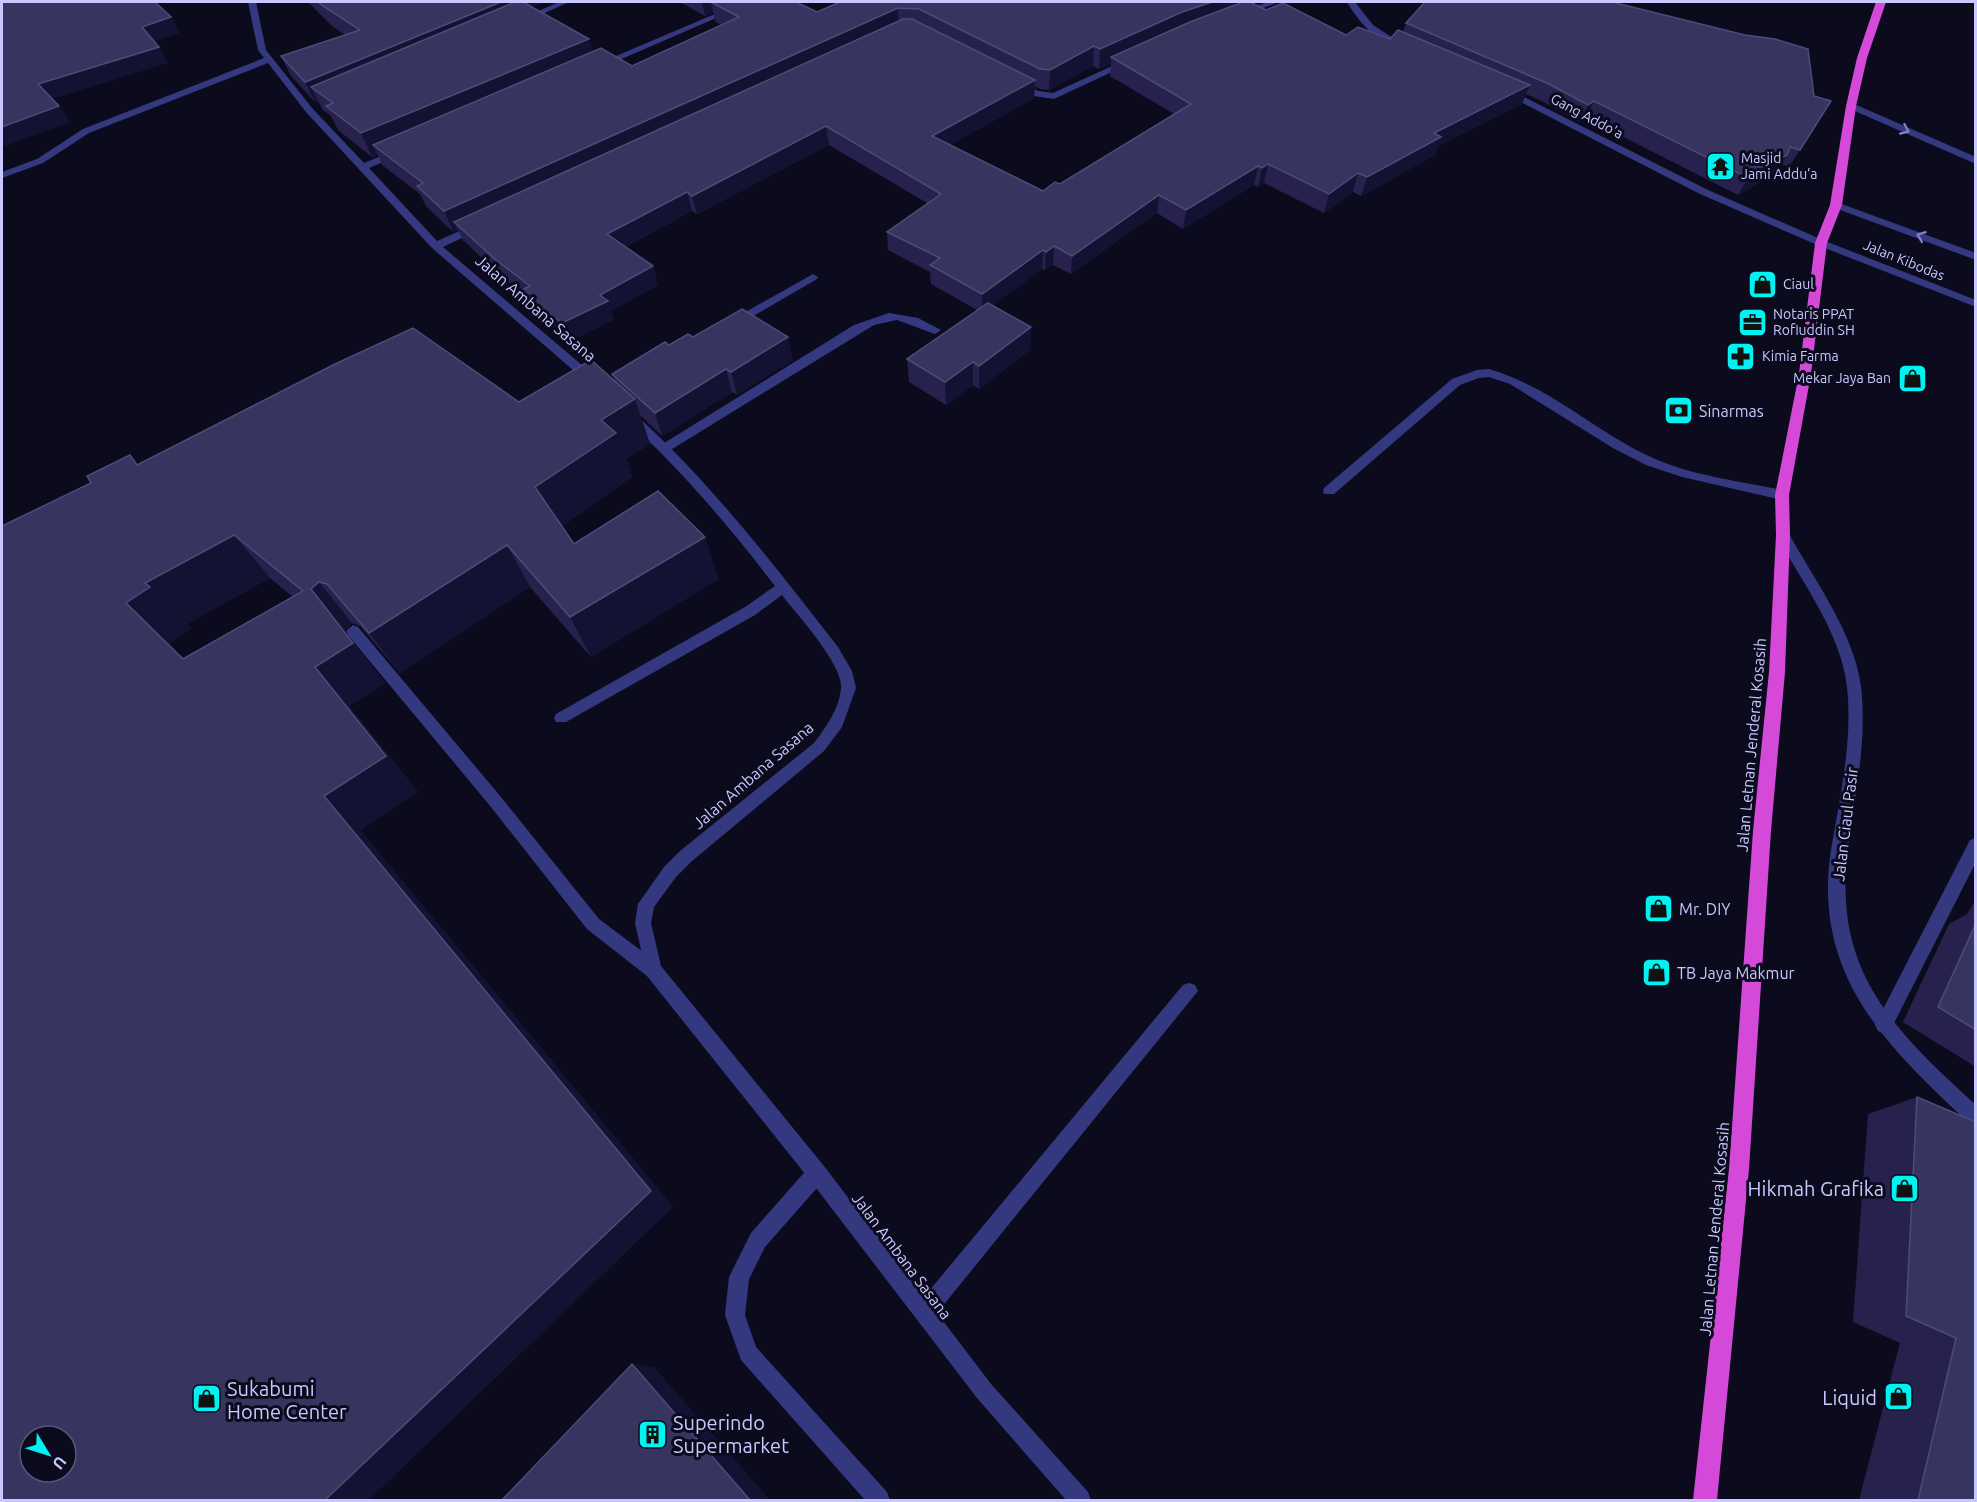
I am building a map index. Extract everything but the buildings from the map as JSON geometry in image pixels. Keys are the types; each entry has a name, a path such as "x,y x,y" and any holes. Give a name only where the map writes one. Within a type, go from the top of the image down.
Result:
{"highway":[{"name":"Jalan Letnan Jenderal Kosasih","path":"1705,1500 1739,1169 1762,831 1777,672 1783,535 1782,495 1805,374 1821,243 1836,205 1851,106 1862,58 1881,2"}],"street":[{"name":"Jalan Ambana Sasana","path":"252,2 258,41 268,60 314,108 363,167 436,246 569,358 607,394"},
{"path":"512,24 565,2"},
{"path":"595,68 749,2"},
{"path":"1232,16 1275,2"},
{"path":"1351,2 1361,17 1379,35 1407,49"},
{"path":"2,175 40,161 86,131 268,60"},
{"path":"1007,81 1037,94 1054,96 1134,60"},
{"name":"Gang Addo'a","path":"1501,88 1569,121 1668,175 1821,243"},
{"path":"1851,106 1976,161"},
{"path":"363,167 408,148"},
{"path":"1836,205 1976,257"},
{"path":"436,246 490,221"},
{"name":"Jalan Kibodas","path":"1821,243 1976,304"},
{"path":"720,330 813,277"},
{"path":"665,448 879,317 905,316 935,330"},
{"path":"1329,491 1456,382 1477,374 1489,373 1514,381 1617,445 1650,462 1682,473 1782,495"},
{"name":"Jalan Ambana Sasana","path":"623,409 665,448 728,516 833,651 845,671 849,688 847,701 837,723 819,747 686,856 646,904 643,923 645,942 653,970 817,1173 923,1314 992,1400 1080,1500"},
{"name":"Jalan Ciaul Pasir","path":"1783,535 1844,651 1854,684 1856,729 1836,878 1839,921 1858,984 1884,1025 1916,1063 1976,1118"},
{"path":"561,718 750,611 784,587"},
{"path":"353,631 496,802 593,924 653,970"},
{"path":"1884,1025 1976,844"},
{"path":"923,1314 1189,991"},
{"path":"817,1173 758,1240 739,1277 735,1315 748,1353 879,1500"}],"place":[{"name":"Masjid Jami Addu’a","path":"1720,166"},
{"name":"Ciaul","path":"1762,284"},
{"name":"Notaris PPAT Rofiuddin SH","path":"1752,322"},
{"name":"Kimia Farma","path":"1741,356"},
{"name":"Mekar Jaya Ban","path":"1912,378"},
{"name":"Sinarmas","path":"1678,411"},
{"name":"Mr. DIY","path":"1658,909"},
{"name":"TB Jaya Makmur","path":"1656,973"},
{"name":"Hikmah Grafika","path":"1905,1188"},
{"name":"Liquid","path":"1898,1397"},
{"name":"Sukabumi Home Center","path":"206,1399"},
{"name":"Superindo Supermarket","path":"652,1434"}]}
